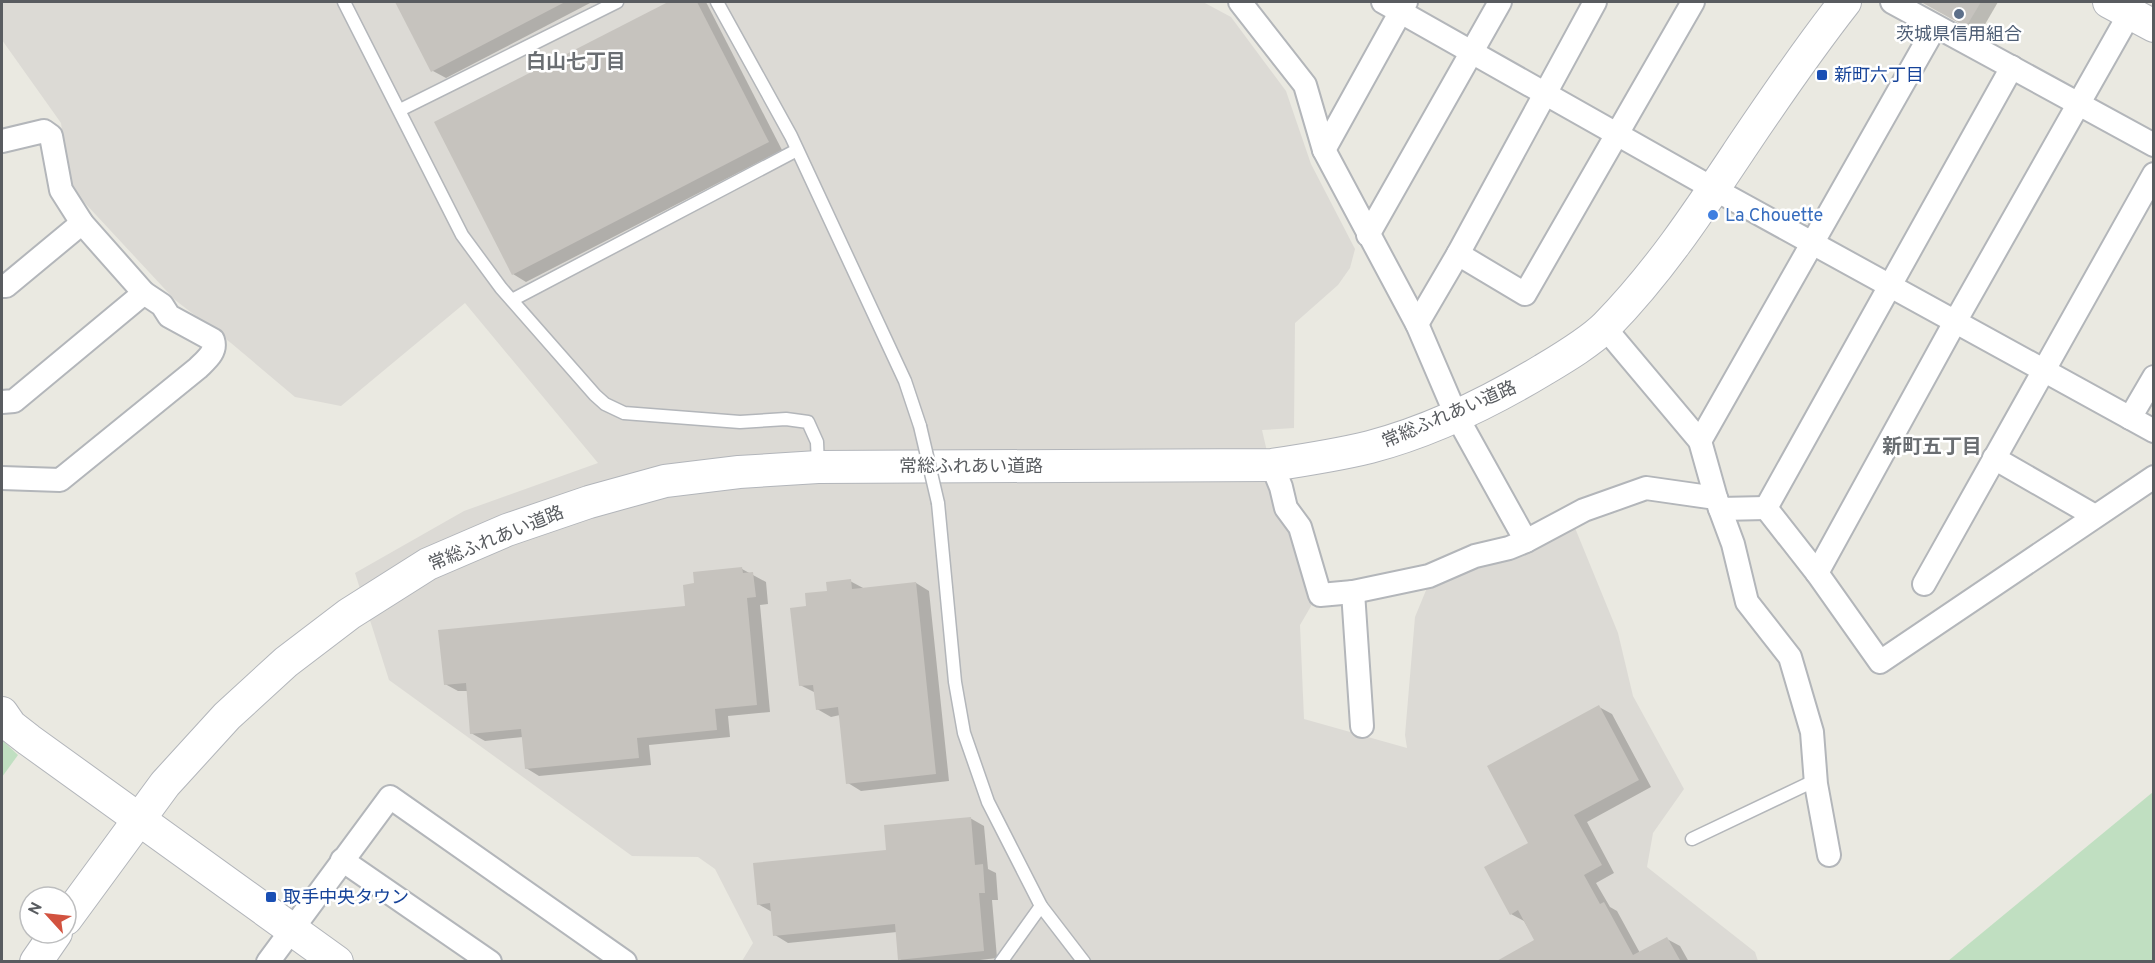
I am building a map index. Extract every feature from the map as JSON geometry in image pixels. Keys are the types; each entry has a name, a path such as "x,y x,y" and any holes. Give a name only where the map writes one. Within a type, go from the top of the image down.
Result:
{"street":[{"path":"1240,2 1305,85 1324,150 1417,324 1456,415 1526,541"},
{"path":"1368,236 1500,2"},
{"path":"1417,324 1458,254 1595,2"},
{"path":"1458,254 1525,294 1693,2"},
{"name":"常総ふれあい道路","path":"78,902 139,818 191,753 227,716 286,662 349,614 428,564 507,530 589,502 664,481 739,472 818,467 1272,465 1323,458 1372,446 1418,431 1512,389 1557,362 1605,328 1647,281 1680,240 1780,90 1845,2"},
{"path":"1892,2 2154,145"},
{"path":"1324,150 1396,5 1472,52 1714,189 2154,431"},
{"path":"1817,573 1955,322 2131,14"},
{"path":"1700,441 1935,27"},
{"path":"1766,508 2012,67"},
{"path":"2,141 44,131 49,133 61,190 82,223 144,293 162,304 169,316 213,340 215,346 213,352 198,368 60,480 2,478"},
{"path":"1924,584 2154,174"},
{"path":"2,286 6,286 82,223"},
{"path":"2,402 14,401 144,293"},
{"path":"1605,328 1700,441 1718,504 1733,544 1747,602 1790,657 1812,732 1816,780 1829,855"},
{"path":"2130,418 2154,377"},
{"path":"1994,458 2095,516"},
{"path":"1272,465 1286,508 1300,527 1320,595 1353,592 1429,576 1475,556 1509,548 1584,510 1646,488 1718,504 1766,508 1817,573 1880,662 2154,477"},
{"path":"1353,592 1362,726"},
{"path":"2,713 11,726 20,733 337,962"},
{"path":"268,962 390,796 625,962"},
{"path":"342,860 490,962"},
{"path":"36,962 48,945"}],"lane":[{"path":"344,2 462,235 512,300 595,395 605,404 624,413 740,422 786,419 808,422 817,442 818,467"},
{"path":"400,110 617,2"},
{"path":"717,2 797,150 905,381 920,426 938,503 956,682 964,733 988,802 1041,906 1084,962"},
{"path":"512,300 797,150"},
{"path":"1692,839 1816,780"},
{"path":"1001,962 1041,906"}],"shaded area":[{"path":"2,2 1203,2 1231,17 1286,91 1311,164 1355,249 1350,268 1338,285 1295,323 1294,428 1262,430 1277,495 1295,533 1314,601 1300,625 1304,719 1407,748 1405,735 1415,617 1429,583 1573,523 1618,633 1633,696 1684,789 1653,833 1647,867 1755,952 1758,961 742,961 753,943 715,869 698,857 632,856 389,680 355,573 464,511 598,463 465,303 341,406 295,397 175,300 70,187 61,123 2,40"}],"green space":[{"path":"2,740 18,755 2,777"},
{"path":"2153,792 2153,961 1948,961"}],"building":[{"path":"395,2 565,2 431,72"},
{"path":"668,2 697,2 769,142 512,275 434,122"},
{"name":"茨城県信用組合","path":"1921,2 1981,2 1966,27"},
{"path":"742,567 743,573 753,572 756,597 747,598 757,705 715,709 717,730 637,738 639,758 525,769 521,729 470,734 466,683 444,685 438,630 685,606 683,585 694,583 693,572"},
{"path":"851,579 852,589 916,582 936,774 846,784 838,707 816,710 813,685 799,686 790,608 806,606 805,593 827,591 826,582"},
{"path":"1599,705 1639,780 1574,815 1602,865 1584,875 1600,904 1604,902 1633,955 1667,937 1681,962 1495,962 1534,940 1518,910 1510,915 1484,867 1528,843 1487,766"},
{"path":"971,817 975,865 983,864 985,893 979,893 984,951 898,960 895,924 773,936 770,903 757,905 753,863 886,850 884,825"}],"place":[{"name":"茨城県信用組合","path":"1959,14"},
{"name":"新町六丁目","path":"1822,75"},
{"name":"La Chouette","path":"1713,215"},
{"name":"取手中央タウン","path":"271,897"}],"district":[{"name":"白山七丁目","path":"576,61"},
{"name":"新町五丁目","path":"1932,446"}]}
